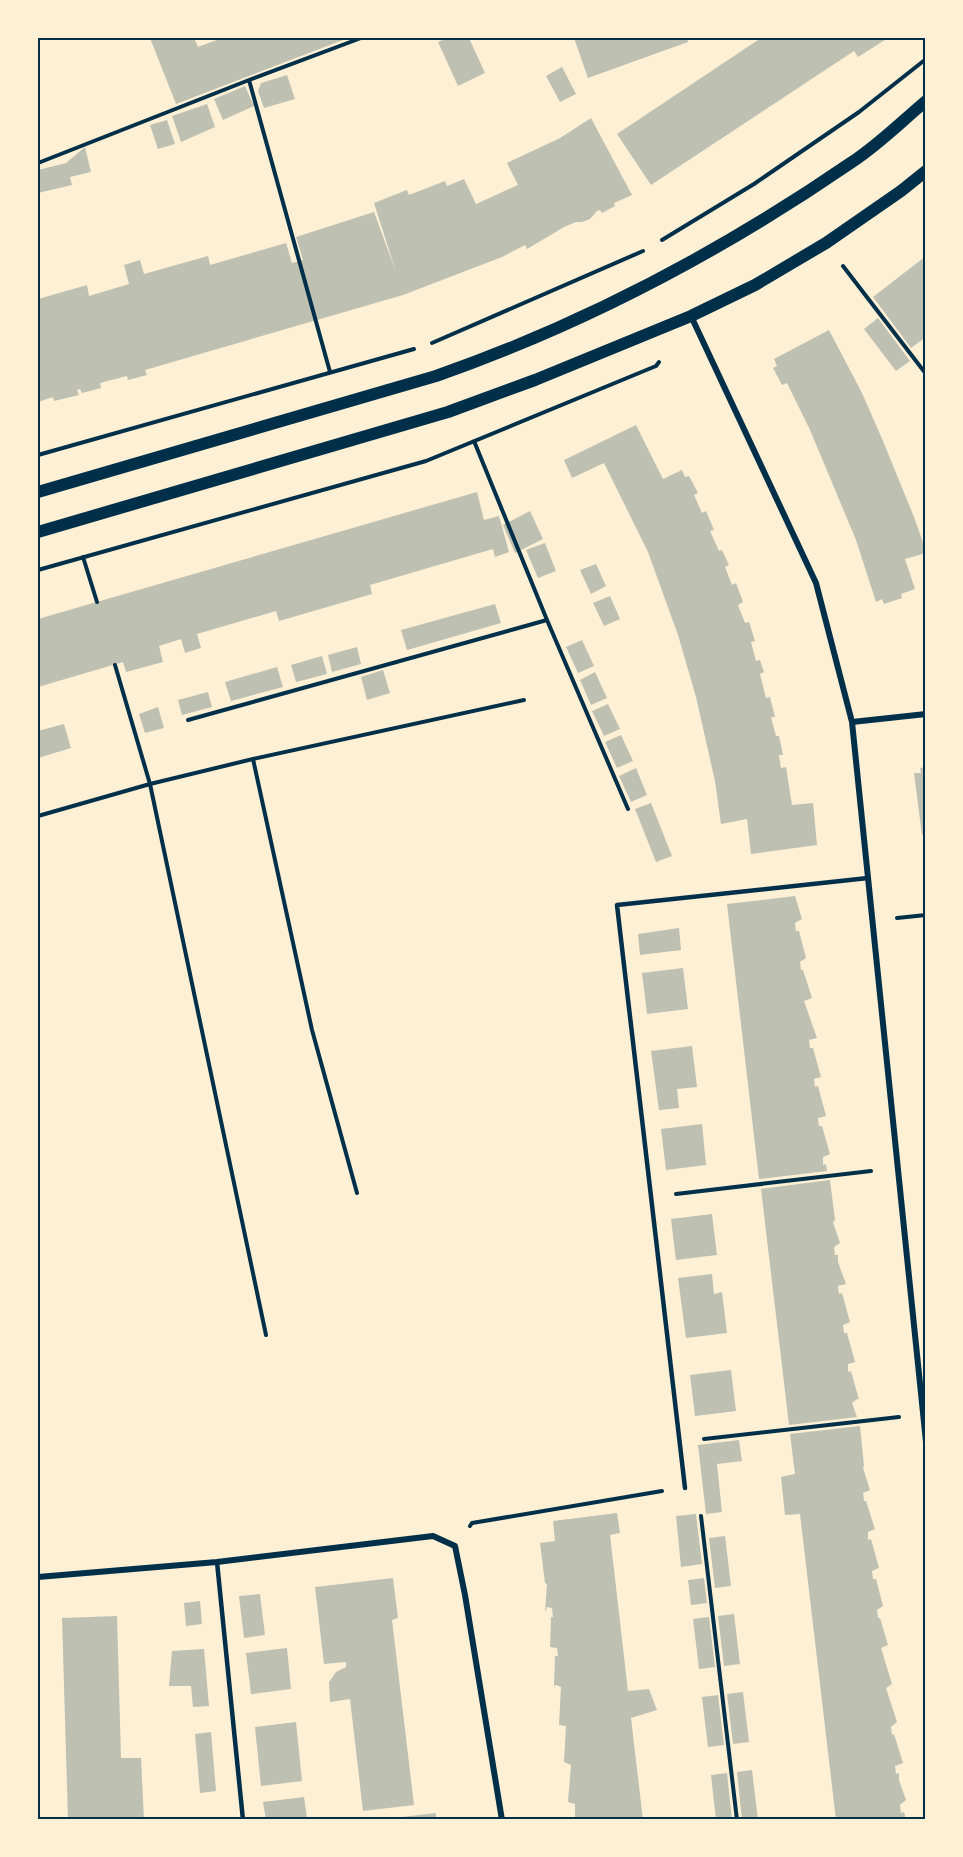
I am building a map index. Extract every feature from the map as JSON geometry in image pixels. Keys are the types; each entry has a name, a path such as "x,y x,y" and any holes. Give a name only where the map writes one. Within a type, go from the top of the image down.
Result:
{"main road":[{"path":"38,492 436,376 498,354 557,328 667,273 767,217 854,161 926,101"},
{"path":"38,532 448,412 535,380 691,316 755,285 826,243 926,171"}],"street":[{"path":"691,316 816,584 852,722 926,1442"},
{"path":"852,722 926,714"},
{"path":"38,1577 217,1562 434,1536 455,1546 502,1820"}],"lane":[{"path":"685,1488 617,905 868,878"},
{"path":"217,1562 243,1820"}],"path":[{"path":"38,163 361,38"},
{"path":"429,345 653,246 754,184 859,112 926,59"},
{"path":"249,80 330,372"},
{"path":"826,243 926,374"},
{"path":"38,454 418,348"},
{"path":"474,441 628,809"},
{"path":"83,557 97,602"},
{"path":"188,720 547,620"},
{"path":"115,665 150,784 266,1335"},
{"path":"38,816 150,784 253,759 524,700"},
{"path":"253,759 312,1030 357,1193"},
{"path":"651,1196 898,1168"},
{"path":"679,1442 923,1414"},
{"path":"455,1546 472,1522 685,1488"},
{"path":"702,1516 737,1820"}],"building":[{"path":"150,38 194,38 198,47 222,38 348,38 176,104"},
{"path":"447,38 469,38 485,73 458,86 438,42"},
{"path":"574,38 687,38 688,42 588,78"},
{"path":"761,38 888,38 858,57 854,51 651,185 617,134"},
{"path":"562,67 576,94 560,102 546,76"},
{"path":"287,75 295,99 264,108 258,91 261,83"},
{"path":"245,86 254,106 223,120 214,99"},
{"path":"207,104 215,127 181,142 172,116"},
{"path":"591,118 632,195 614,203 615,206 602,213 600,210 597,211 590,219 564,227 527,249 525,245 502,257 403,295 145,370 147,375 128,380 127,376 100,383 101,388 82,393 80,389 77,390 79,395 54,401 53,397 38,402 38,299 87,285 89,296 129,284 124,265 140,260 144,274 208,256 210,265 286,243 292,263 303,260 296,237 374,212 396,272 374,203 407,190 409,195 445,181 447,186 464,179 476,204 518,185 507,163 560,138"},
{"path":"167,120 175,144 158,149 150,125"},
{"path":"85,147 91,172 70,177 72,185 38,193 38,170 66,163"},
{"path":"926,256 926,337 911,348 873,297"},
{"path":"878,318 910,361 896,371 864,329"},
{"path":"829,330 862,393 926,551 926,553 905,559 915,589 901,594 902,598 884,604 882,599 876,602 856,540 810,430 787,383 782,385 773,368 777,366 774,359"},
{"path":"636,425 663,479 682,470 685,477 689,476 698,493 694,495 702,513 706,511 714,530 710,531 719,551 722,550 729,565 725,567 732,585 736,583 743,602 738,605 745,623 749,622 755,641 751,642 756,661 760,660 764,672 760,674 766,698 770,697 775,717 771,717 776,736 779,736 783,755 779,755 781,768 786,767 792,805 813,803 817,845 751,854 747,819 721,824 715,781 696,697 678,635 648,552 604,463 572,478 564,460"},
{"path":"477,492 484,520 499,516 509,552 495,557 493,549 370,585 372,594 279,621 276,611 197,634 201,648 185,653 181,639 159,646 163,662 126,672 123,662 38,687 38,619"},
{"path":"530,511 543,539 515,553 503,525"},
{"path":"545,543 556,571 538,578 526,550"},
{"path":"596,564 606,586 591,594 580,570"},
{"path":"610,596 620,619 604,626 593,603"},
{"path":"495,604 501,623 407,650 401,630"},
{"path":"582,640 594,666 578,673 566,647"},
{"path":"357,647 361,664 332,672 328,655"},
{"path":"322,656 327,674 296,682 291,665"},
{"path":"277,667 283,687 231,701 225,682"},
{"path":"383,670 390,693 367,700 361,677"},
{"path":"595,672 607,698 591,705 580,680"},
{"path":"208,692 212,707 182,715 178,700"},
{"path":"608,704 620,729 604,736 592,711"},
{"path":"158,707 164,728 145,733 139,714"},
{"path":"64,724 71,748 38,758 38,731"},
{"path":"621,735 633,761 617,768 605,742"},
{"path":"926,767 926,835 922,835 914,773 921,773 920,768"},
{"path":"636,768 647,795 631,802 619,776"},
{"path":"651,803 672,856 656,862 635,809"},
{"path":"795,896 802,919 795,923 796,931 799,931 806,958 800,962 801,970 803,970 812,998 804,1001 817,1038 809,1040 821,1077 814,1079 815,1087 818,1086 826,1116 818,1118 819,1126 822,1126 830,1154 823,1157 823,1165 826,1164 827,1171 759,1179 727,904"},
{"path":"679,928 681,950 640,955 638,934"},
{"path":"683,968 688,1009 647,1014 642,973"},
{"path":"692,1046 697,1087 677,1089 679,1108 659,1110 651,1051"},
{"path":"702,1124 706,1165 666,1170 661,1129"},
{"path":"830,1180 835,1220 833,1222 840,1243 834,1247 835,1255 838,1255 838,1262 846,1284 838,1286 839,1294 842,1293 850,1322 843,1325 844,1333 847,1333 855,1362 848,1364 848,1372 851,1371 859,1400 852,1403 857,1417 789,1425 761,1189"},
{"path":"712,1214 717,1255 676,1260 671,1219"},
{"path":"712,1274 714,1294 722,1292 727,1333 686,1338 678,1278"},
{"path":"731,1370 736,1411 695,1416 690,1375"},
{"path":"860,1426 863,1468 870,1490 863,1493 864,1501 866,1501 875,1529 868,1532 868,1540 871,1539 879,1568 872,1571 883,1606 877,1610 878,1618 880,1618 888,1645 881,1648 892,1684 886,1688 897,1722 891,1727 903,1763 895,1766 906,1800 900,1805 901,1813 904,1812 906,1820 836,1820 800,1514 785,1515 781,1477 795,1474 790,1434"},
{"path":"739,1440 742,1461 717,1464 722,1512 706,1514 698,1445"},
{"path":"617,1513 620,1533 610,1535 628,1691 649,1689 657,1710 631,1718 643,1820 575,1820 575,1804 568,1802 571,1765 564,1762 566,1726 559,1725 561,1687 554,1686 555,1656 558,1656 557,1648 550,1647 551,1617 553,1617 552,1608 547,1607 545,1612 547,1584 545,1583 540,1543 555,1541 553,1521"},
{"path":"696,1514 702,1564 681,1567 676,1516"},
{"path":"725,1536 731,1586 715,1588 709,1538"},
{"path":"393,1578 398,1618 392,1620 414,1805 363,1811 350,1699 330,1702 329,1682 336,1672 346,1667 346,1662 324,1664 315,1587"},
{"path":"704,1578 707,1603 691,1605 688,1580"},
{"path":"260,1594 265,1635 244,1638 239,1596"},
{"path":"200,1601 202,1624 186,1626 184,1603"},
{"path":"734,1614 740,1664 724,1666 718,1616"},
{"path":"117,1616 121,1758 141,1758 144,1820 68,1820 62,1618"},
{"path":"709,1617 715,1667 699,1669 693,1619"},
{"path":"287,1648 291,1689 251,1694 246,1653"},
{"path":"204,1649 209,1706 193,1707 191,1686 169,1686 172,1651"},
{"path":"743,1692 749,1742 733,1744 727,1694"},
{"path":"718,1695 724,1745 708,1747 702,1697"},
{"path":"296,1722 302,1781 261,1786 255,1727"},
{"path":"211,1732 216,1791 200,1793 195,1734"},
{"path":"752,1770 758,1820 742,1820 737,1772"},
{"path":"727,1773 732,1820 716,1820 711,1775"},
{"path":"304,1797 307,1818 266,1820 263,1802"},
{"path":"436,1813 436,1820 393,1820 393,1818"}]}
